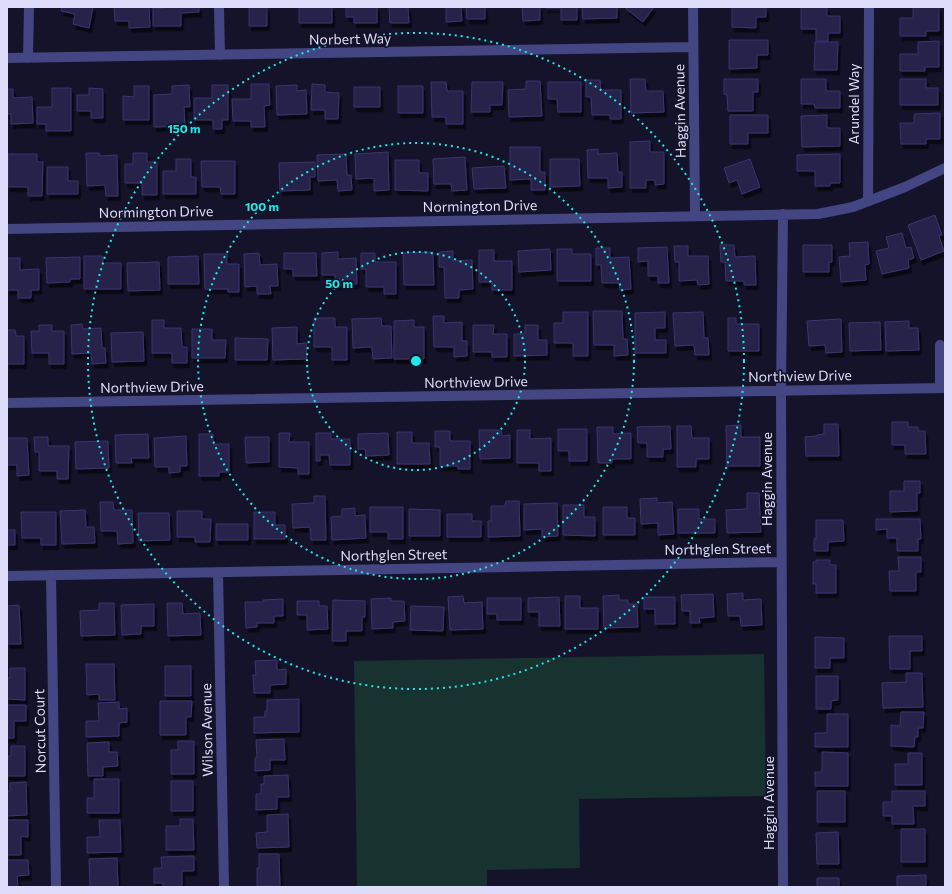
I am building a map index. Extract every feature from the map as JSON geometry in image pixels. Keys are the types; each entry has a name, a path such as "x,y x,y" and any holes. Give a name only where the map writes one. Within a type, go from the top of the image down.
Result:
{"street":[{"path":"28,58 29,7"},
{"path":"219,7 220,55"},
{"name":"Haggin Avenue","path":"693,7 695,215"},
{"name":"Arundel Way","path":"868,201 869,7"},
{"name":"Norbert Way","path":"7,58 693,46"},
{"name":"Normington Drive","path":"7,229 695,215 818,214 853,207 905,187 945,168"},
{"name":"Haggin Avenue","path":"783,214 781,390 783,887"},
{"path":"940,345 942,388"},
{"name":"Northview Drive","path":"7,403 942,388"},
{"name":"Northglen Street","path":"7,576 782,562"},
{"name":"Wilson Avenue","path":"218,572 224,887"},
{"name":"Norcut Court","path":"51,575 56,887"}],"green space":[{"path":"764,654 766,796 579,799 580,868 487,870 487,887 357,887 354,661"}],"building":[{"path":"62,7 93,7 89,28 73,24 75,14 61,11"},
{"path":"114,7 149,7 150,27 129,28 129,21 115,21"},
{"path":"199,7 199,12 181,13 181,26 153,26 153,8"},
{"path":"249,7 267,7 267,26 249,26"},
{"path":"299,7 332,7 332,23 299,23"},
{"path":"346,7 377,7 377,23 354,23 354,17 346,17"},
{"path":"389,7 408,7 409,23 390,23"},
{"path":"446,7 461,7 462,21 446,22"},
{"path":"466,7 485,7 485,19 467,19"},
{"path":"522,7 540,7 540,20 523,21"},
{"path":"545,7 577,7 577,20 561,20 561,8"},
{"path":"582,7 617,7 617,18 583,19"},
{"path":"627,7 654,7 643,22 626,9"},
{"path":"732,7 766,7 766,17 756,17 756,28 732,27"},
{"path":"801,7 827,7 827,16 840,16 840,33 828,33 828,41 816,41 816,29 801,29"},
{"path":"913,7 939,7 939,31 926,31 926,36 900,36 900,18 913,18"},
{"path":"729,40 768,40 768,55 757,55 757,68 729,69"},
{"path":"939,41 939,67 925,67 925,71 900,71 900,54 918,54 918,42"},
{"path":"815,42 838,42 837,70 814,70"},
{"path":"630,79 645,79 646,91 663,91 664,112 631,113"},
{"path":"724,79 758,79 758,92 753,92 753,111 728,111 727,95 724,94"},
{"path":"801,79 826,79 826,91 840,91 840,108 815,108 814,104 801,104"},
{"path":"900,79 926,79 926,88 938,88 938,105 900,105"},
{"path":"586,80 600,80 601,90 621,90 621,119 610,119 610,115 592,115 591,97 586,97"},
{"path":"526,81 540,81 542,116 509,117 508,90 526,89"},
{"path":"431,82 446,82 447,91 463,91 463,124 446,124 446,117 432,117"},
{"path":"472,82 503,82 502,105 490,105 490,112 471,112"},
{"path":"548,82 581,82 581,112 558,112 557,99 548,99"},
{"path":"251,84 269,84 270,105 264,106 265,127 251,127 251,121 233,121 232,99 251,99"},
{"path":"312,84 325,85 325,92 339,93 338,119 325,119 325,110 311,110"},
{"path":"189,85 190,107 184,107 185,126 154,127 154,95 172,94 172,86"},
{"path":"212,85 228,85 228,120 222,120 222,129 213,129 213,120 194,120 194,98 212,98"},
{"path":"297,85 297,91 306,90 307,114 277,115 276,86"},
{"path":"134,86 149,86 149,120 123,120 123,96 134,97"},
{"path":"398,86 423,86 423,113 398,113"},
{"path":"354,87 380,87 380,107 354,107"},
{"path":"52,88 71,88 71,131 46,131 46,124 37,124 37,107 52,107"},
{"path":"89,88 103,89 103,118 91,118 91,111 77,111 77,95 89,95"},
{"path":"7,89 13,89 13,98 32,97 33,123 11,124 11,114 7,114"},
{"path":"940,113 940,139 926,139 926,144 901,144 900,123 914,123 914,114"},
{"path":"730,115 768,115 768,133 748,133 748,144 730,144"},
{"path":"827,115 827,128 840,128 840,146 802,147 801,116"},
{"path":"650,141 650,152 664,152 664,184 655,185 655,180 646,180 646,188 630,188 630,142"},
{"path":"510,147 540,147 540,172 545,172 545,190 531,190 531,179 510,180"},
{"path":"598,149 598,154 617,153 618,172 622,172 622,187 608,188 608,178 588,178 587,150"},
{"path":"388,152 389,190 374,191 374,178 356,179 355,154"},
{"path":"86,153 99,153 100,156 117,155 118,196 106,196 105,185 87,186"},
{"path":"133,153 147,153 147,162 157,162 157,195 142,195 142,183 125,183 125,164 133,164"},
{"path":"8,154 37,154 37,162 43,162 42,196 28,196 28,187 8,187"},
{"path":"346,154 347,175 351,175 352,190 338,191 337,180 318,181 317,155"},
{"path":"840,154 840,183 830,183 830,186 815,186 815,171 797,171 797,155"},
{"path":"465,157 467,190 452,191 451,184 434,184 433,159"},
{"path":"176,159 191,159 191,177 196,177 196,194 163,194 163,171 176,171"},
{"path":"550,159 579,159 580,186 550,187"},
{"path":"750,159 760,187 742,194 737,180 729,183 724,168"},
{"path":"395,160 419,160 419,173 428,173 428,191 395,190"},
{"path":"201,161 235,161 235,194 221,194 220,187 202,187"},
{"path":"315,162 315,177 310,177 310,190 280,191 279,163"},
{"path":"504,166 506,188 474,189 472,168"},
{"path":"47,167 68,167 68,181 78,181 78,194 47,194"},
{"path":"935,215 942,235 939,236 944,251 921,260 908,225"},
{"path":"902,233 906,248 911,247 914,258 908,260 909,268 882,274 876,251 889,248 886,237"},
{"path":"868,242 869,264 865,265 866,280 841,282 839,257 850,256 849,243"},
{"path":"720,245 734,245 735,257 755,256 756,285 744,285 744,281 726,281 725,262 721,262"},
{"path":"803,245 832,245 832,262 829,262 829,272 803,272"},
{"path":"674,246 688,246 688,256 708,256 709,284 698,285 697,280 679,281 679,262 675,262"},
{"path":"667,247 669,283 658,283 658,276 648,276 648,261 638,262 638,248"},
{"path":"596,248 610,248 610,258 629,257 631,289 620,290 619,283 602,283 601,265 596,265"},
{"path":"550,249 551,270 519,272 518,251"},
{"path":"557,249 572,249 572,254 591,254 591,281 557,281"},
{"path":"479,250 494,250 494,261 512,261 512,290 492,290 492,282 479,282"},
{"path":"453,251 453,261 472,260 473,289 459,290 459,298 445,298 444,267 439,267 439,252"},
{"path":"338,252 338,259 356,258 357,284 335,285 335,275 322,275 322,253"},
{"path":"433,252 434,285 404,285 403,253"},
{"path":"259,253 260,265 277,264 278,286 270,286 271,294 257,294 257,286 245,287 244,254"},
{"path":"284,253 316,253 317,276 293,276 293,269 284,269"},
{"path":"361,253 375,253 375,262 396,262 396,294 384,294 384,287 366,287 366,269 361,269"},
{"path":"204,254 227,254 227,264 239,264 239,292 228,292 228,289 205,289"},
{"path":"84,256 103,256 103,263 121,263 121,289 84,289"},
{"path":"198,256 199,284 168,284 168,257"},
{"path":"80,257 80,279 70,279 70,282 47,283 46,258"},
{"path":"7,258 20,258 20,270 39,269 39,290 31,290 31,298 18,298 18,290 7,290"},
{"path":"159,262 160,290 128,291 127,263"},
{"path":"593,311 622,311 623,339 627,339 628,355 614,356 614,345 594,345"},
{"path":"563,312 588,312 588,356 573,356 573,343 554,343 554,323 563,323"},
{"path":"665,312 665,328 655,328 655,340 666,340 666,353 635,353 635,313"},
{"path":"703,312 704,338 708,338 709,355 695,355 694,345 675,346 673,313"},
{"path":"433,316 444,316 444,323 462,322 462,341 467,341 467,356 454,357 454,347 434,347"},
{"path":"314,318 335,318 335,327 347,327 347,360 332,360 332,347 314,347"},
{"path":"381,318 382,326 391,326 392,358 373,359 372,347 353,348 352,319"},
{"path":"728,318 736,318 736,324 759,324 759,351 728,351"},
{"path":"841,319 842,352 826,353 825,345 809,346 807,321"},
{"path":"152,320 164,320 164,328 181,328 182,347 187,347 187,363 172,363 172,353 152,353"},
{"path":"414,320 414,327 424,327 424,359 394,359 394,321"},
{"path":"909,321 909,328 918,328 919,350 886,351 885,322"},
{"path":"880,322 881,350 850,351 849,323"},
{"path":"82,324 83,329 101,328 102,348 105,348 106,363 92,364 91,353 72,354 71,325"},
{"path":"39,325 52,325 52,331 64,331 64,364 49,364 49,353 32,353 31,331 39,331"},
{"path":"473,325 494,325 493,334 507,334 507,357 492,357 492,352 473,352"},
{"path":"525,325 538,325 538,340 547,340 547,355 514,356 514,334 525,334"},
{"path":"297,327 297,344 306,343 307,359 273,360 272,328"},
{"path":"192,329 212,329 212,340 226,340 225,358 192,358"},
{"path":"7,330 15,330 16,336 24,336 24,364 7,364"},
{"path":"143,332 144,361 112,362 111,333"},
{"path":"235,338 268,339 267,360 235,360"},
{"path":"892,422 908,422 908,427 918,427 918,431 925,431 926,454 905,454 905,445 892,445"},
{"path":"824,424 838,424 839,456 806,456 805,437 824,434"},
{"path":"741,425 741,437 760,437 760,466 727,466 726,426"},
{"path":"670,426 671,449 663,449 663,457 647,457 647,443 638,443 637,427"},
{"path":"677,426 691,426 692,438 709,438 709,459 696,459 696,467 677,467"},
{"path":"597,427 613,427 613,434 631,433 631,459 612,459 612,463 598,463"},
{"path":"558,429 587,429 587,461 569,461 569,451 558,451"},
{"path":"479,430 501,430 502,436 510,435 510,458 480,459"},
{"path":"517,430 530,430 530,439 551,438 551,471 539,471 539,463 517,463"},
{"path":"435,431 450,431 450,441 470,441 470,469 458,469 458,466 440,466 440,447 435,447"},
{"path":"397,432 412,432 412,443 429,443 430,464 397,464"},
{"path":"279,433 290,433 289,442 309,442 309,474 298,474 298,468 279,467"},
{"path":"316,433 331,433 331,439 350,439 350,465 330,465 329,455 320,455 320,461 316,461"},
{"path":"388,433 389,455 366,456 365,449 358,449 358,434"},
{"path":"148,434 149,458 131,458 132,463 116,463 115,435"},
{"path":"199,434 213,434 213,444 229,444 229,472 219,472 219,476 199,476"},
{"path":"186,436 187,466 180,466 180,472 169,473 169,467 155,467 154,438"},
{"path":"34,437 48,437 48,446 69,446 68,479 57,479 57,471 39,471 39,452 35,452"},
{"path":"245,437 269,437 269,462 246,463"},
{"path":"7,438 27,438 29,475 17,476 17,465 7,465"},
{"path":"108,441 109,468 76,469 75,442"},
{"path":"904,481 920,481 920,493 917,493 917,511 890,512 890,491 904,491"},
{"path":"747,493 759,493 761,532 727,533 726,510 747,509"},
{"path":"314,496 325,496 326,540 311,540 310,527 293,528 292,504 314,503"},
{"path":"657,498 657,503 672,502 674,534 658,535 658,523 641,524 640,499"},
{"path":"506,501 519,501 520,536 488,537 488,521 491,521 491,506 505,506"},
{"path":"100,502 113,502 114,510 132,510 133,543 118,544 117,531 101,531"},
{"path":"557,503 558,536 542,537 542,529 524,530 524,504"},
{"path":"563,505 584,505 584,517 595,517 595,536 563,535"},
{"path":"370,507 403,507 403,539 388,539 388,532 370,532"},
{"path":"603,507 627,507 627,518 635,518 635,535 603,535"},
{"path":"355,508 355,516 365,515 366,538 332,540 331,517 342,516 342,509"},
{"path":"409,509 440,510 440,536 409,536"},
{"path":"678,509 699,509 699,519 715,519 715,533 678,533"},
{"path":"85,510 86,527 94,527 95,543 62,544 60,511"},
{"path":"177,511 202,511 202,519 211,519 210,542 195,542 195,537 177,537"},
{"path":"21,512 56,512 56,545 41,545 41,538 22,538"},
{"path":"254,512 275,512 275,525 285,525 285,539 254,539"},
{"path":"138,513 169,513 170,540 139,541"},
{"path":"447,514 472,514 472,521 481,521 481,537 447,537"},
{"path":"876,519 920,519 921,539 918,539 918,551 897,551 897,538 887,538 887,529 876,530"},
{"path":"816,520 843,520 844,541 828,542 828,551 814,551 814,539 816,539"},
{"path":"216,524 248,524 248,540 216,540"},
{"path":"7,530 15,530 15,545 7,545"},
{"path":"898,557 921,557 921,572 916,572 916,591 890,591 889,571 899,571"},
{"path":"816,560 830,560 830,565 836,565 836,593 816,593 816,584 813,584 813,562 816,562"},
{"path":"743,593 743,600 761,599 762,625 741,626 740,616 728,616 727,594"},
{"path":"713,594 714,617 699,618 700,623 690,623 690,611 682,611 681,595"},
{"path":"619,595 619,600 628,600 628,604 637,604 638,627 604,628 603,596"},
{"path":"463,596 464,603 482,602 483,629 450,630 448,597"},
{"path":"565,596 580,596 580,608 598,608 598,629 565,629"},
{"path":"559,597 560,626 539,626 539,612 528,612 528,598"},
{"path":"644,597 675,597 675,624 655,624 655,609 644,609"},
{"path":"391,598 391,601 404,601 405,621 393,622 393,628 372,629 371,599"},
{"path":"487,598 521,598 521,620 497,620 497,614 487,614"},
{"path":"283,599 283,616 274,616 274,623 257,623 257,627 246,628 245,602 263,602 263,600"},
{"path":"333,600 365,601 365,617 362,617 362,631 346,631 346,641 332,641"},
{"path":"297,601 319,601 319,606 327,606 328,629 307,630 307,615 297,615"},
{"path":"99,603 114,603 115,635 81,636 80,611 99,610"},
{"path":"167,603 182,603 183,614 200,613 201,635 168,636"},
{"path":"154,604 154,626 141,626 141,634 122,635 121,605"},
{"path":"19,605 21,644 8,644 7,606"},
{"path":"411,606 444,607 443,631 410,630"},
{"path":"889,636 922,636 922,651 910,651 910,669 890,669"},
{"path":"815,637 844,638 844,658 830,658 830,668 815,668"},
{"path":"277,660 277,670 286,669 286,684 270,685 270,693 254,693 253,675 256,675 255,661"},
{"path":"86,664 114,664 115,700 99,700 99,694 87,695"},
{"path":"165,666 191,666 191,696 165,696"},
{"path":"10,668 25,668 25,700 7,699 7,678 10,678"},
{"path":"906,673 922,673 923,707 883,708 882,683 906,682"},
{"path":"816,676 838,676 838,700 831,701 831,709 816,709"},
{"path":"299,699 299,732 254,733 254,717 265,717 265,711 267,711 267,700"},
{"path":"160,701 192,701 191,717 186,717 186,735 160,735"},
{"path":"119,702 119,709 127,708 127,722 119,723 119,736 86,737 86,721 99,721 98,703"},
{"path":"7,705 26,705 26,721 14,721 14,738 7,738"},
{"path":"901,712 924,712 923,728 918,728 918,737 915,737 914,747 891,746 891,725 900,726"},
{"path":"827,714 848,714 848,747 815,747 815,733 827,733"},
{"path":"284,739 285,760 270,760 270,770 255,771 255,758 257,758 256,740"},
{"path":"178,741 194,741 194,774 171,774 171,750 178,750"},
{"path":"109,742 109,752 117,752 118,766 103,767 103,776 88,776 87,743"},
{"path":"11,746 25,746 25,776 7,776 7,756 11,756"},
{"path":"822,752 848,753 848,786 815,786 815,772 822,772"},
{"path":"908,753 922,753 922,785 895,785 895,764 908,764"},
{"path":"288,775 289,797 277,797 277,809 256,810 256,794 261,794 261,784 264,784 264,776"},
{"path":"94,779 119,779 119,813 87,813 87,798 94,798"},
{"path":"171,781 193,781 193,811 171,811"},
{"path":"26,782 27,815 7,816 7,791 10,791 10,783"},
{"path":"817,791 845,791 845,822 817,822"},
{"path":"892,791 925,791 925,806 913,806 914,824 892,824 892,816 883,816 883,802 892,802"},
{"path":"288,814 289,847 257,848 256,833 267,832 267,815"},
{"path":"180,819 193,819 194,850 166,850 166,826 180,826"},
{"path":"7,820 28,820 28,837 21,836 21,855 7,855"},
{"path":"99,820 120,820 121,852 87,853 87,837 100,837"},
{"path":"901,829 925,829 925,862 901,862"},
{"path":"838,832 839,864 817,864 816,833"},
{"path":"259,854 279,854 280,886 257,886"},
{"path":"194,856 194,871 182,871 182,887 163,887 163,883 154,883 154,868 162,868 161,857"},
{"path":"117,858 118,887 90,887 89,859"},
{"path":"7,860 28,860 29,875 17,876 18,887 7,887"},
{"path":"926,875 926,887 897,887 897,876"},
{"path":"817,878 839,878 839,887 817,887"}]}
